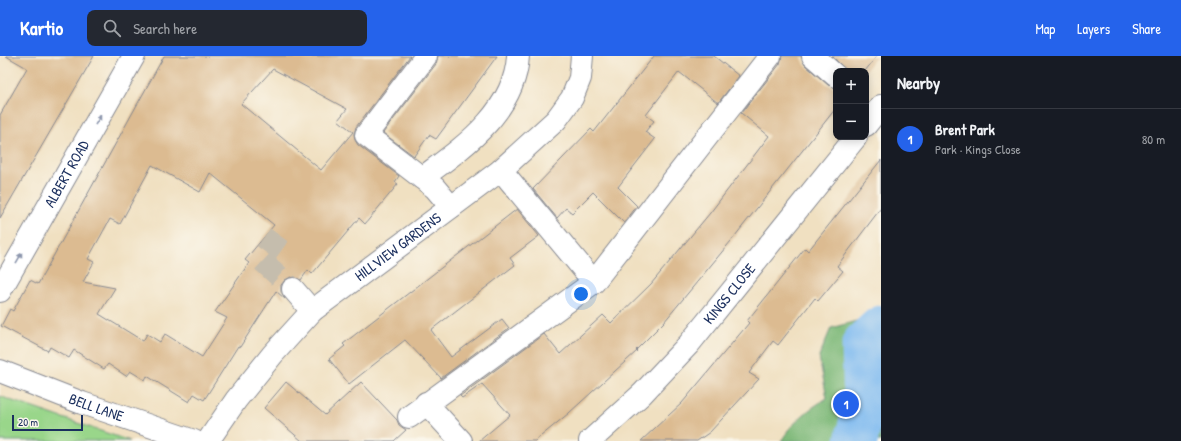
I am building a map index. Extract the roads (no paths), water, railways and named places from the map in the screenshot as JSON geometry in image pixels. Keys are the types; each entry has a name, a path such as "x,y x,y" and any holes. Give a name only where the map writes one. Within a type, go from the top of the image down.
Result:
{"street":[{"name":"ALBERT ROAD","path":"0,291 134,56"},
{"path":"426,56 366,135 436,188 451,207"},
{"path":"422,178 463,148 491,119 514,78 518,56"},
{"name":"HILLVIEW GARDENS","path":"208,441 236,400 272,354 312,311 501,170 556,120 572,98 580,78 582,56"},
{"path":"409,417 426,403 594,282 770,56"},
{"path":"813,56 833,73"},
{"name":"KINGS CLOSE","path":"590,441 642,394 689,344 854,140"},
{"path":"501,170 594,282"},
{"path":"293,289 312,311"},
{"name":"BELL LANE","path":"0,371 82,402 194,441"},
{"path":"426,403 461,441"}],"waterway":[{"path":"856,441 865,402 863,344 881,327"}],"tunnel":[{"path":"279,235 261,260 293,289"}],"place":[{"name":"Brent Park","path":"846,404"}]}
